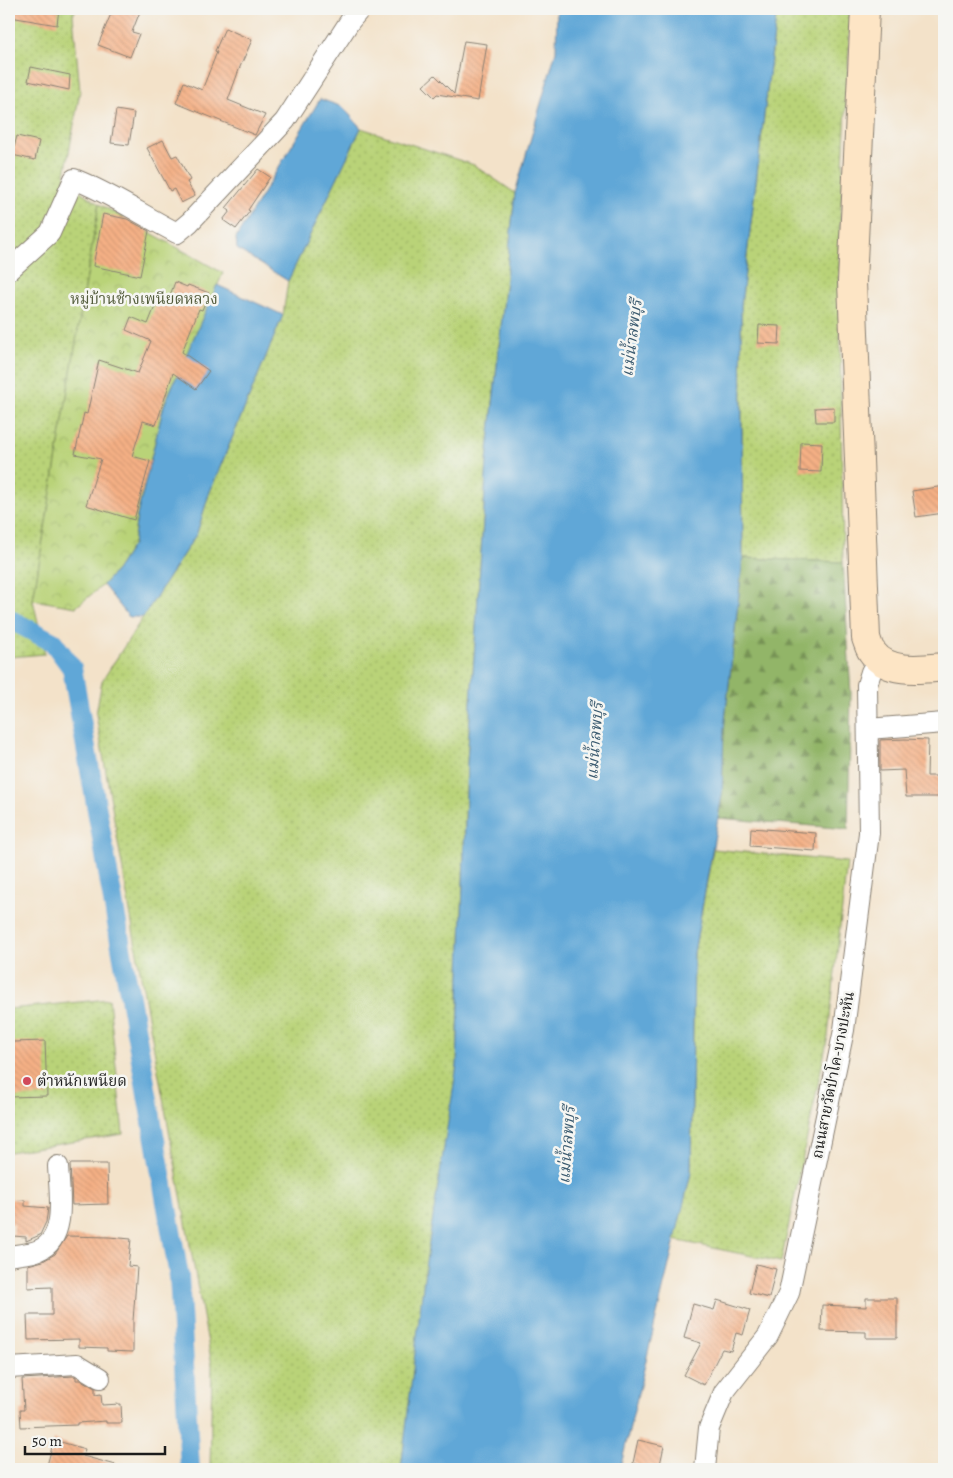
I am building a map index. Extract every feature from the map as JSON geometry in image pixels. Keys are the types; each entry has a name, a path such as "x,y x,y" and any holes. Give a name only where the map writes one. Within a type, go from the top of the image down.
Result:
{"street":[{"path":"9,270 50,233 74,179 98,188 177,233 190,222 285,121 350,21 360,9"},
{"path":"865,9 852,282 866,638 871,652 878,659 896,667 914,669 944,667"},
{"name":"ถนนสายวัดป่าโค-บางปะหัน","path":"705,1469 709,1428 724,1392 768,1336 789,1293 844,1030 869,833 867,685 878,659"},
{"path":"868,729 944,723"},
{"path":"9,1256 38,1251 49,1245 56,1235 60,1220 58,1166"},
{"path":"9,1368 77,1364 100,1378"}],"green space":[{"path":"9,9 76,9 73,15 80,91 64,180 99,204 33,600 45,654 9,657"},
{"path":"777,9 851,9 839,246 843,562 743,558 741,305"},
{"path":"361,128 474,165 515,193 487,461 467,762 457,1065 401,1469 210,1469 212,1365 146,1005 96,714 102,681 197,533 209,494 283,315 288,281"},
{"name":"หมู่บ้านช้างเพนียดหลวง","path":"99,204 223,273 164,405 137,516 133,544 117,569 103,585 76,607 33,600"},
{"path":"743,558 843,562 851,694 848,829 718,818 722,795 724,729"},
{"path":"713,849 847,862 828,1036 781,1262 674,1240 691,1173 694,953"},
{"path":"109,999 123,1134 9,1152 9,1009"}],"water":[{"name":"แม่น้ำลพบุรี","path":"557,9 777,9 741,305 743,558 724,729 722,795 694,953 691,1173 620,1469 401,1469 426,1261 457,1065 467,762 487,461 515,193 556,51"},
{"path":"320,99 343,107 361,128 288,281 237,249 236,238"},
{"path":"217,285 283,315 209,494 197,533 143,617 129,617 103,585 117,569 133,544 137,516 164,405"}],"building":[{"path":"11,9 59,9 57,25 10,17"},
{"path":"113,9 141,9 132,32 139,34 130,57 98,45"},
{"path":"225,28 252,40 228,100 265,115 255,135 176,103 184,82 202,90"},
{"path":"464,41 487,44 478,101 437,94 434,97 423,86 435,75 454,94"},
{"path":"31,67 70,75 69,90 28,81"},
{"path":"116,110 134,113 129,145 111,143"},
{"path":"17,136 39,141 35,160 12,155"},
{"path":"163,140 172,157 177,155 190,180 187,182 195,196 181,203 174,189 170,191 147,148"},
{"path":"258,169 270,177 248,210 250,211 236,229 223,220 230,211 226,208"},
{"path":"103,214 127,219 149,231 140,276 93,266"},
{"path":"175,282 209,293 202,310 199,309 182,352 209,371 196,389 173,373 156,425 143,421 132,456 150,461 134,520 86,505 101,459 75,454 84,413 87,414 99,360 138,373 151,341 126,330 131,317 148,324 160,294 169,298"},
{"path":"759,325 780,326 779,344 758,343"},
{"path":"834,407 834,422 816,422 815,408"},
{"path":"801,442 822,443 821,472 800,471"},
{"path":"944,486 944,513 916,517 912,491"},
{"path":"880,740 928,740 927,776 944,776 944,797 906,797 904,770 880,771"},
{"path":"751,828 816,833 815,851 750,846"},
{"name":"ตำหนักเพนียด","path":"45,1041 47,1096 9,1097 9,1066 14,1066 13,1042"},
{"path":"70,1164 107,1164 108,1204 72,1205"},
{"path":"9,1199 25,1200 25,1206 48,1208 46,1222 40,1235 26,1241 26,1237 13,1236 14,1224 9,1224"},
{"path":"67,1236 131,1239 128,1266 137,1267 133,1352 107,1351 107,1348 79,1347 79,1339 28,1340 27,1315 52,1315 52,1287 28,1288 28,1265 43,1261 55,1254"},
{"path":"756,1264 776,1269 769,1298 749,1293"},
{"path":"866,1298 897,1298 897,1338 866,1338 866,1332 821,1331 822,1305 866,1307"},
{"path":"717,1300 750,1310 743,1335 736,1333 731,1351 722,1349 704,1385 684,1375 701,1343 684,1338 693,1304 714,1310"},
{"path":"74,1376 76,1380 81,1380 95,1388 95,1395 101,1394 102,1405 121,1404 122,1423 106,1423 106,1421 77,1423 77,1425 21,1427 20,1410 24,1410 22,1379"},
{"path":"54,1440 85,1449 83,1456 116,1465 115,1469 46,1469"},
{"path":"638,1440 664,1446 659,1469 636,1469 637,1464 633,1463"}],"waterway":[{"path":"9,619 53,642 72,668 179,1276 190,1469"}],"place":[{"name":"ตำหนักเพนียด","path":"27,1081"}]}
